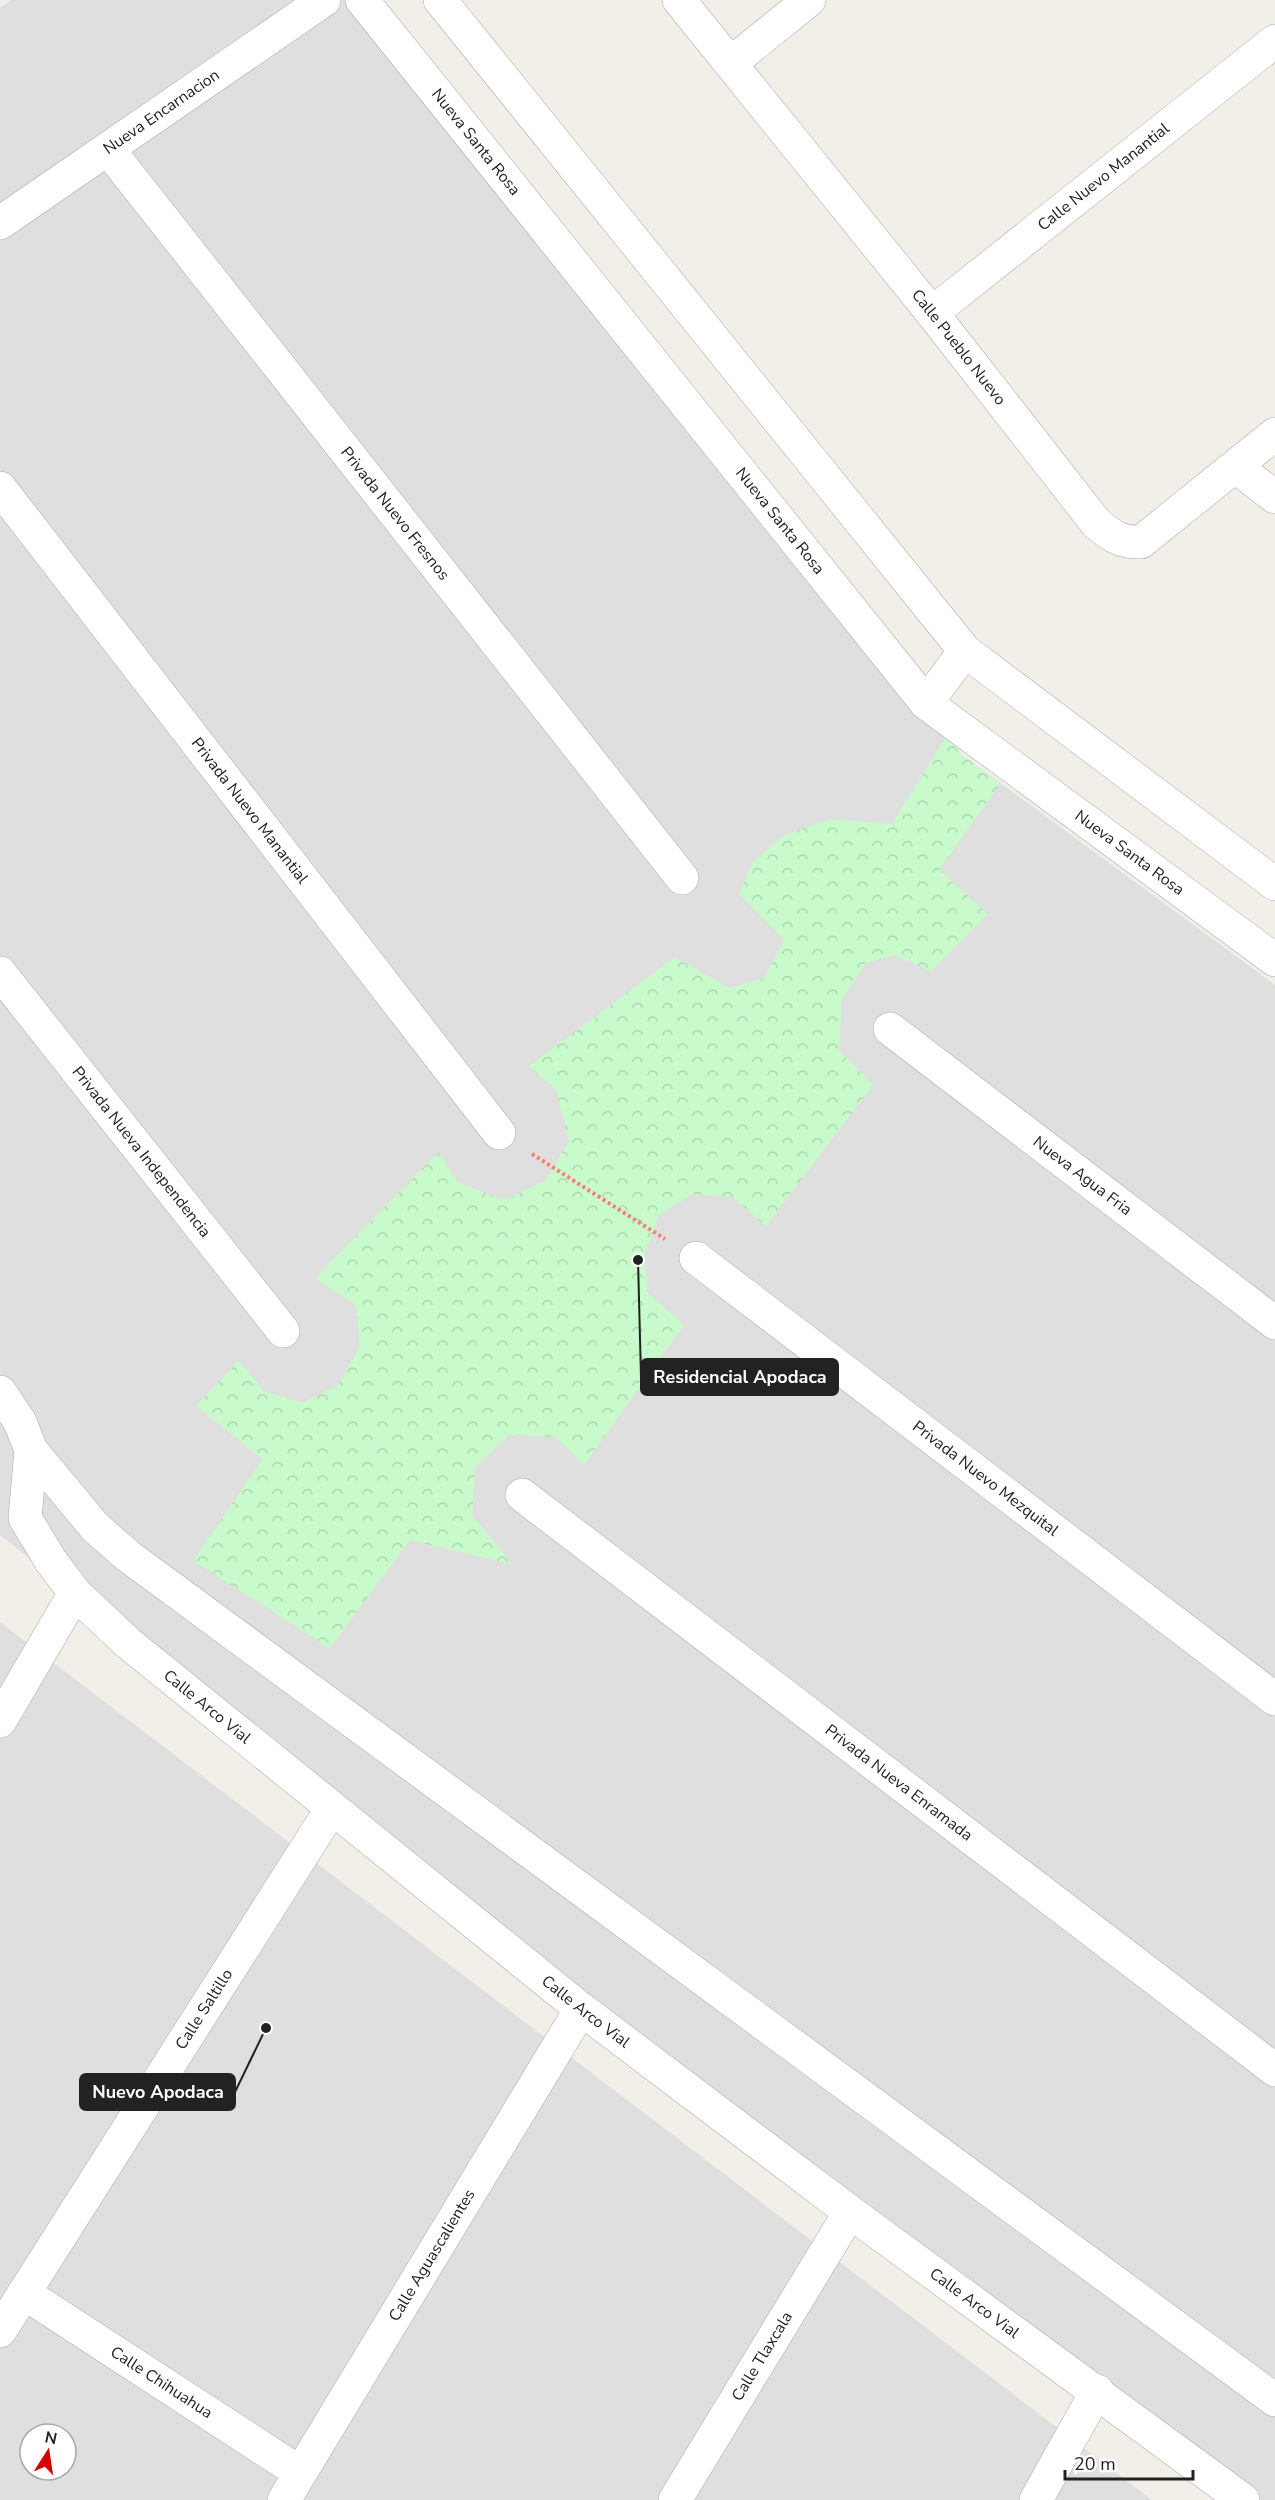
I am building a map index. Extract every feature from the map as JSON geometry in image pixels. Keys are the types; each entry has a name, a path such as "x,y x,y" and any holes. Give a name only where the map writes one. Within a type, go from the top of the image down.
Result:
{"street":[{"name":"Nueva Encarnacion","path":"0,223 324,0"},
{"name":"Nueva Santa Rosa","path":"362,0 926,703 1275,960"},
{"path":"440,0 966,651 1275,884"},
{"name":"Calle Pueblo Nuevo","path":"679,0 932,313 1097,524 1114,537 1126,543 1141,542 1275,434"},
{"path":"731,63 809,0"},
{"name":"Calle Nuevo Manantial","path":"932,313 1275,41"},
{"name":"Privada Nuevo Fresnos","path":"108,149 682,878"},
{"path":"1236,467 1275,497"},
{"name":"Privada Nuevo Manantial","path":"0,488 499,1133"},
{"path":"926,703 966,651"},
{"name":"Privada Nueva Independencia","path":"0,973 283,1331"},
{"name":"Nueva Agua Fria","path":"890,1029 1275,1323"},
{"name":"Privada Nuevo Mezquital","path":"696,1258 1275,1699"},
{"path":"0,1392 20,1422 31,1450 95,1527 128,1556 1275,2400"},
{"path":"12,1524 31,1450"},
{"path":"12,1524 69,1494"},
{"name":"Privada Nueva Enramada","path":"522,1495 1275,2070"},
{"name":"Calle Arco Vial","path":"12,1524 51,1561 75,1593 128,1643 581,2009 850,2212 1243,2500"},
{"path":"0,1721 75,1593"},
{"name":"Calle Saltillo","path":"0,2331 332,1808"},
{"name":"Calle Aguascalientes","path":"291,2486 581,2009"},
{"name":"Calle Tlaxcala","path":"675,2500 850,2212"},
{"name":"Calle Chihuahua","path":"24,2293 291,2486"},
{"path":"1036,2500 1096,2391"}],"path":[{"path":"499,1133 696,1258"}],"shaded area":[{"path":"11,0 347,0 961,754 1275,985 1275,2500 1231,2500 0,1535 0,8"},
{"path":"0,1622 1152,2500 0,2500"}],"green space":[{"path":"946,737 961,754 1000,784 939,870 988,914 931,971 894,955 866,963 842,999 839,1050 873,1085 766,1226 733,1197 692,1194 659,1215 644,1256 648,1293 684,1325 584,1465 555,1437 509,1435 475,1468 472,1515 512,1564 410,1540 330,1648 193,1561 263,1459 196,1406 239,1361 265,1392 303,1403 337,1386 360,1347 356,1305 315,1278 439,1152 457,1182 504,1200 545,1181 569,1141 556,1090 529,1066 675,957 729,988 764,978 784,940 739,894 752,863 784,835 830,819 892,824"}],"place":[{"name":"Residencial Apodaca","path":"638,1260"},
{"name":"Nuevo Apodaca","path":"266,2028"}]}
